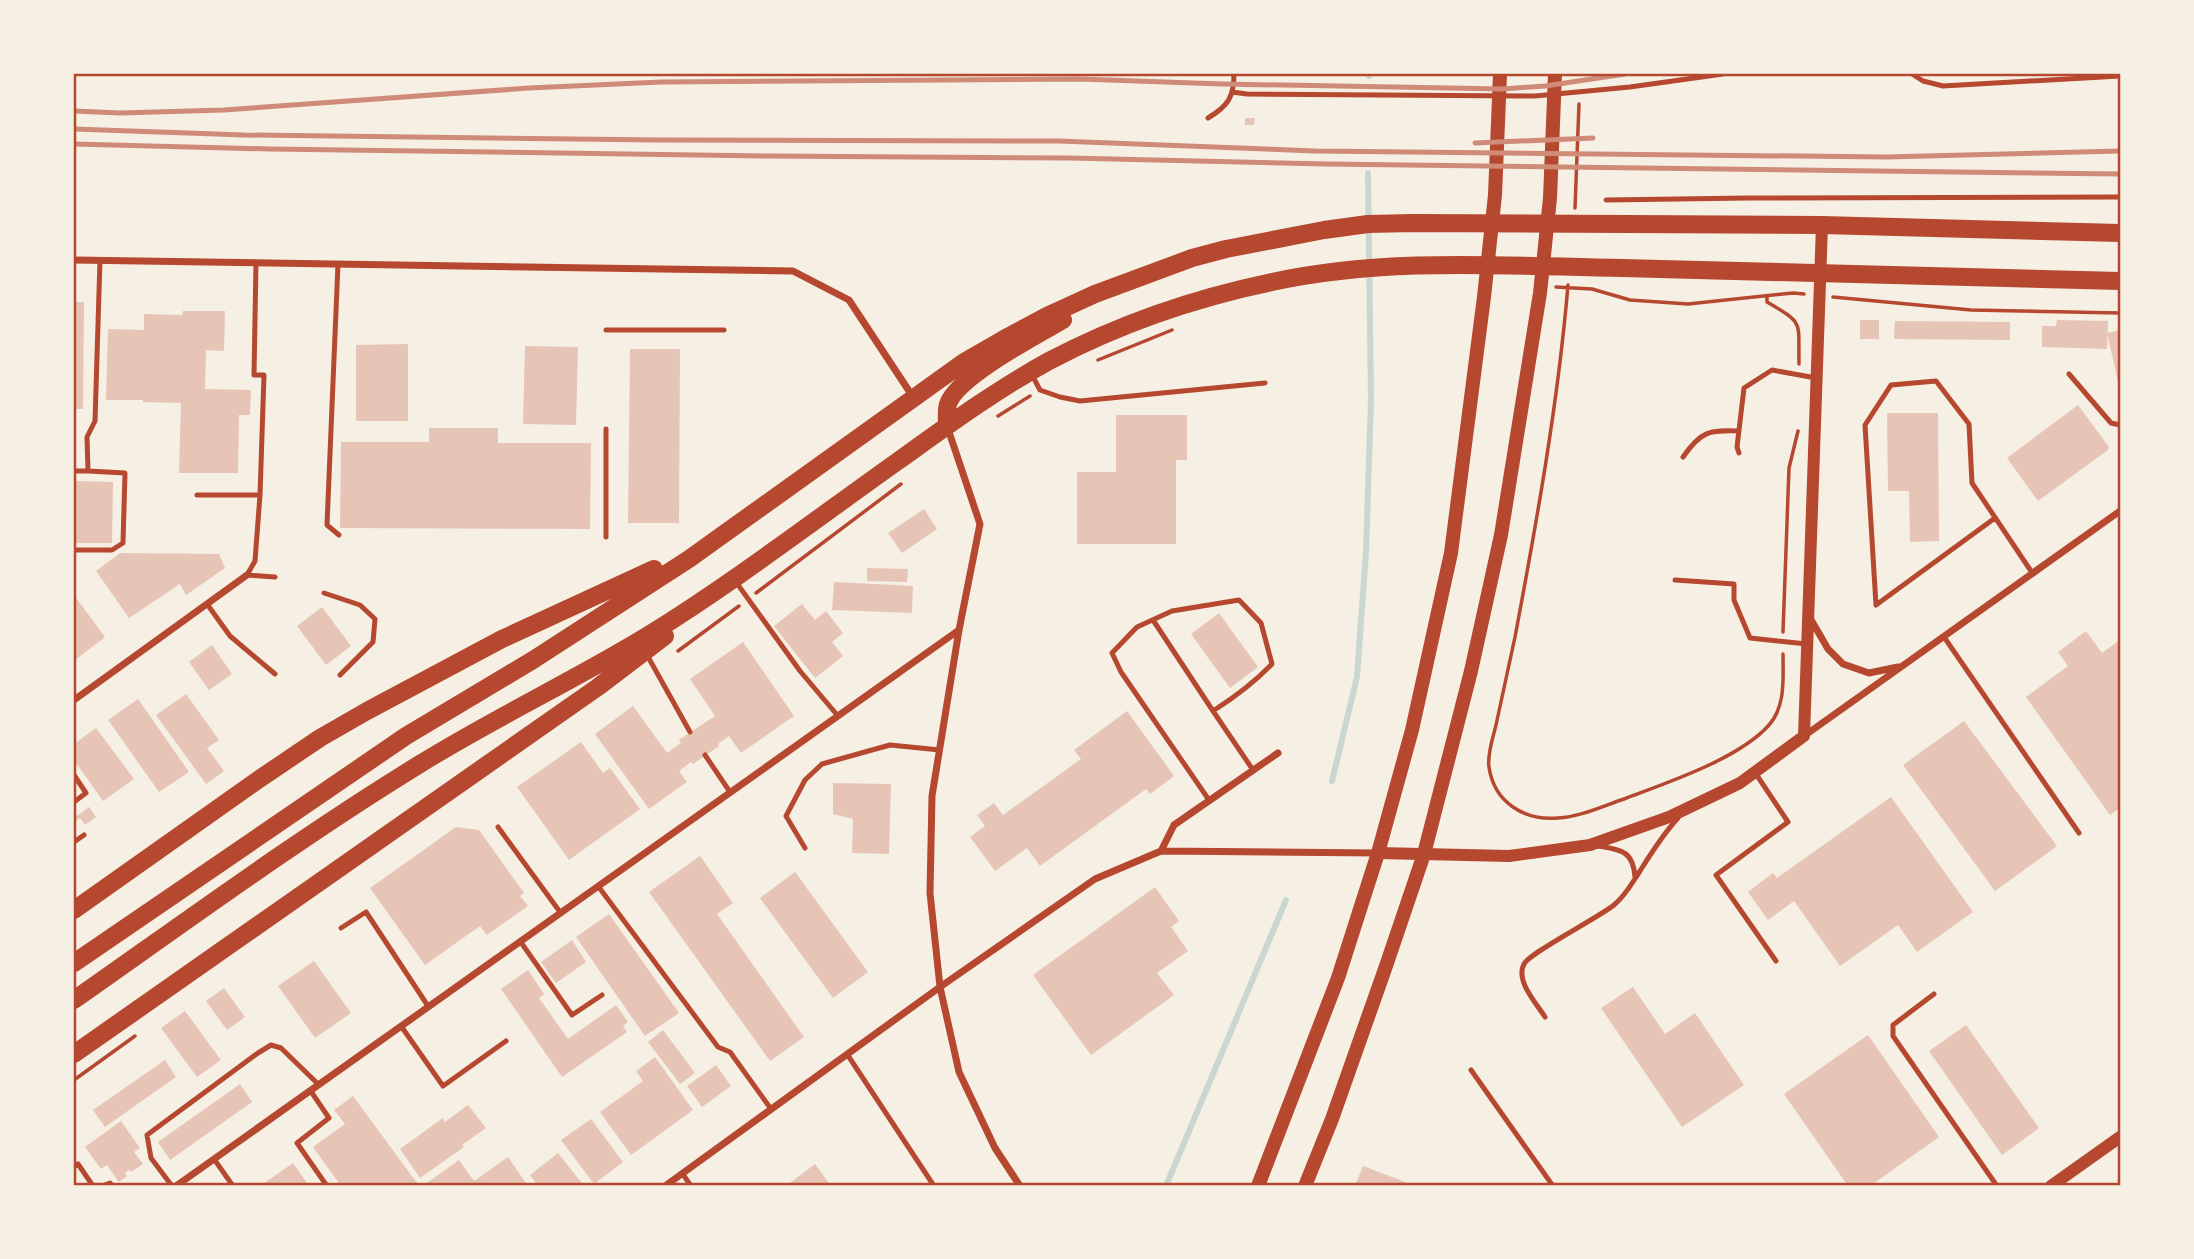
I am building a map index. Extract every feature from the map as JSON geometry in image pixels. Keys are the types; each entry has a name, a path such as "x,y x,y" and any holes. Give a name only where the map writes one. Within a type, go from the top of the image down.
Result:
{"main road":[{"path":"1258,1185 1338,978 1378,853 1412,730 1451,553 1495,195 1500,74"},
{"path":"1305,1185 1354,1056 1424,854 1471,671 1501,535 1545,290 1555,74"},
{"path":"74,963 406,736 533,660 688,559 964,362 1047,316 1096,294 1192,258 1282,237 1368,224 1822,225 2120,233"},
{"path":"947,426 947,404 971,377 1063,320 1152,279 1282,237"},
{"path":"74,1054 598,687 803,531 947,426 1031,372 1093,340 1144,318 1273,281 1327,272 1414,265 1820,272 2120,281"},
{"path":"74,910 320,738 492,645 638,578 701,543 779,492"},
{"path":"74,1000 279,855 422,762 648,635 803,531"}],"street":[{"path":"1804,736 1822,225"},
{"path":"74,260 793,271 849,300 914,398"},
{"path":"947,426 980,524 959,630 932,796 930,893 940,987 959,1072 995,1148 1020,1185"},
{"path":"665,1185 1095,879 1161,851 1509,856 1590,845 1685,810 1740,783 2120,511"},
{"path":"74,700 247,575"},
{"path":"1808,615 1828,649 1843,664 1870,673 1902,667"},
{"path":"174,1185 959,630"},
{"path":"1161,851 1174,825 1278,753"},
{"path":"2051,1185 2120,1137"}],"lane":[{"path":"1208,118 1229,102 1234,74"},
{"path":"1232,92 1535,96 1630,88 1723,74"},
{"path":"1912,74 1923,81 1943,86 2120,76"},
{"path":"1606,200 2120,197"},
{"path":"88,471 87,437 95,421 100,260"},
{"path":"256,262 254,375 264,375 256,561 247,575 275,577"},
{"path":"338,264 327,524 339,535"},
{"path":"606,330 724,330"},
{"path":"1739,453 1737,447 1744,388 1772,370 1817,378"},
{"path":"1031,372 1040,390 1080,401 1265,383"},
{"path":"2069,374 2111,423 2120,425"},
{"path":"1996,518 1877,605 1865,425 1891,385 1936,381 1969,424 1972,483 1996,518 2033,574"},
{"path":"606,429 606,537"},
{"path":"1684,457 1695,441 1711,430 1739,431"},
{"path":"74,471 125,473 123,542 112,550 74,550"},
{"path":"197,495 260,495"},
{"path":"1675,580 1734,584 1734,600 1750,638 1807,644"},
{"path":"736,582 800,671 838,716"},
{"path":"324,593 360,604 375,619 373,642 340,675"},
{"path":"1209,800 1121,672 1112,653 1137,627 1172,611 1239,600 1261,623 1272,664 1255,682 1213,711"},
{"path":"207,604 230,636 275,674"},
{"path":"1153,620 1253,770"},
{"path":"1944,637 2079,833"},
{"path":"644,652 690,732"},
{"path":"805,848 786,816 805,780 822,764 890,745 940,751"},
{"path":"705,755 730,792"},
{"path":"1755,772 1788,822 1716,876 1776,961"},
{"path":"74,775 86,793 74,802"},
{"path":"1545,1017 1522,980 1523,965 1531,957 1613,906 1628,891 1664,833 1685,810"},
{"path":"498,827 560,912"},
{"path":"74,842 84,835"},
{"path":"1590,845 1621,849 1634,863 1635,877"},
{"path":"598,886 718,1047 730,1052 771,1109"},
{"path":"341,928 366,912 428,1006"},
{"path":"520,941 572,1015 602,995"},
{"path":"1934,994 1894,1025 1893,1036 1997,1185"},
{"path":"401,1026 443,1086 506,1041"},
{"path":"174,1185 152,1158 147,1135 258,1053 271,1045 281,1048 318,1084"},
{"path":"847,1054 934,1185"},
{"path":"1471,1070 1553,1185"},
{"path":"310,1090 329,1118 297,1143 327,1185"},
{"path":"214,1158 233,1185"},
{"path":"74,1167 78,1164 93,1185"},
{"path":"682,1173 691,1185"},
{"path":"102,1185 112,1185"}],"path":[{"path":"1574,210 1580,97"},
{"path":"1569,277 1553,412 1534,532 1488,765 1493,781 1511,807 1525,814 1557,819 1605,806 1688,775 1756,738 1770,724 1777,713 1782,695 1783,664"},
{"path":"1545,290 1592,289 1630,300 1688,304 1793,293"},
{"path":"1767,297 1767,302 1797,322 1798,346"},
{"path":"1849,299 1971,310 2120,313"},
{"path":"1093,361 1176,328"},
{"path":"989,421 1040,390"},
{"path":"1784,602 1789,467 1799,425"}],"building":[{"path":"1245,118 1255,118 1254,125 1245,125"},
{"path":"74,302 84,302 83,409 74,409"},
{"path":"183,311 225,311 224,351 206,350 205,389 251,390 250,415 239,415 238,473 179,473 181,403 106,400 108,329 144,330 144,314 182,315"},
{"path":"1860,320 1879,320 1879,339 1860,339"},
{"path":"2057,320 2108,321 2107,349 2042,347 2042,326 2056,326"},
{"path":"1895,321 2010,322 2010,340 1894,339"},
{"path":"2120,330 2120,386 2119,386 2107,333"},
{"path":"408,344 408,421 356,421 356,345"},
{"path":"525,346 578,347 576,425 523,424"},
{"path":"630,349 680,349 679,523 628,523"},
{"path":"2078,405 2109,447 2108,450 2038,501 2007,458"},
{"path":"1887,413 1938,413 1939,541 1910,542 1909,491 1888,491"},
{"path":"1116,415 1187,415 1187,460 1176,460 1176,544 1077,544 1077,472 1116,472"},
{"path":"429,428 498,428 498,443 591,443 590,529 340,528 341,442 429,442"},
{"path":"74,481 113,482 112,543 74,543"},
{"path":"924,509 937,529 902,553 888,533"},
{"path":"120,553 219,554 225,568 186,595 180,584 129,618 96,571"},
{"path":"867,568 908,569 907,582 867,581"},
{"path":"834,582 913,586 912,613 832,610"},
{"path":"74,595 105,637 74,661"},
{"path":"802,604 815,620 826,611 843,633 832,642 843,656 815,678 774,626"},
{"path":"322,607 351,646 326,665 297,626"},
{"path":"1219,613 1258,667 1230,688 1191,634"},
{"path":"2086,631 2102,653 2120,640 2120,808 2110,815 2026,697 2068,666 2058,652"},
{"path":"743,642 794,716 741,753 729,736 718,744 719,746 679,771 687,782 649,809 595,734 633,706 667,753 681,743 679,740 715,716 690,679"},
{"path":"212,645 232,674 209,690 189,662"},
{"path":"186,694 219,740 207,748 224,771 206,784 156,715"},
{"path":"138,699 189,772 159,792 108,720"},
{"path":"1127,711 1174,776 1150,794 1146,789 1040,866 1027,848 995,871 970,837 985,826 977,815 994,803 1003,815 1081,759 1074,750"},
{"path":"1964,721 2057,846 1995,891 1903,765"},
{"path":"96,728 134,779 103,801 74,760 74,744"},
{"path":"581,742 603,773 610,768 640,809 569,860 517,787"},
{"path":"833,783 891,784 889,854 852,853 853,819 833,814"},
{"path":"1891,797 1973,912 1917,952 1898,925 1840,966 1794,901 1768,920 1748,892 1773,873 1777,878"},
{"path":"89,807 96,817 85,825 80,818 74,822 74,811 77,816"},
{"path":"456,827 479,830 524,893 520,896 528,906 487,935 480,926 425,965 370,888"},
{"path":"700,856 733,903 717,914 804,1037 770,1061 649,892"},
{"path":"795,872 868,972 833,998 760,898"},
{"path":"1155,887 1179,921 1171,927 1188,951 1157,973 1174,995 1091,1055 1033,975"},
{"path":"609,914 679,1013 645,1036 576,937"},
{"path":"572,940 586,962 556,983 541,962"},
{"path":"314,961 351,1013 315,1038 278,986"},
{"path":"528,970 544,994 539,998 568,1039 616,1005 628,1022 623,1026 627,1032 562,1077 501,989"},
{"path":"1633,987 1665,1034 1695,1013 1744,1085 1682,1127 1601,1008"},
{"path":"224,988 245,1017 227,1030 206,1001"},
{"path":"185,1011 221,1060 197,1077 161,1028"},
{"path":"1966,1025 2039,1128 2002,1155 1929,1051"},
{"path":"663,1030 695,1073 680,1084 648,1042"},
{"path":"1868,1035 1939,1137 1870,1186 1848,1186 1784,1094"},
{"path":"655,1057 693,1110 631,1155 600,1112 643,1081 636,1071"},
{"path":"165,1060 176,1077 105,1127 93,1110"},
{"path":"716,1065 731,1086 702,1107 687,1086"},
{"path":"240,1084 252,1102 170,1160 158,1142"},
{"path":"353,1096 417,1183 413,1186 341,1186 313,1147 345,1124 334,1110"},
{"path":"468,1105 486,1128 420,1178 400,1149 443,1118 445,1122"},
{"path":"591,1119 623,1162 594,1184 561,1140"},
{"path":"121,1121 140,1148 134,1152 143,1164 125,1173 127,1176 119,1182 107,1165 101,1169 85,1147"},
{"path":"558,1153 584,1186 538,1186 530,1175"},
{"path":"508,1157 528,1186 428,1186 427,1183 459,1160 474,1181"},
{"path":"293,1163 309,1186 260,1186"},
{"path":"815,1164 831,1186 786,1186"},
{"path":"1363,1166 1413,1185 1413,1186 1355,1186"}],"waterway":[{"path":"1332,781 1357,677 1366,552 1371,399 1368,173"},
{"path":"1166,1186 1286,900"}],"railway":[{"path":"74,111 120,113 224,110 529,88 661,82 1080,79 1503,89 1545,86 1625,74"},
{"path":"74,129 244,135 1059,141 1315,151 1886,157 2120,151"},
{"path":"1475,143 1593,138"},
{"path":"74,144 270,149 2120,174"}]}
